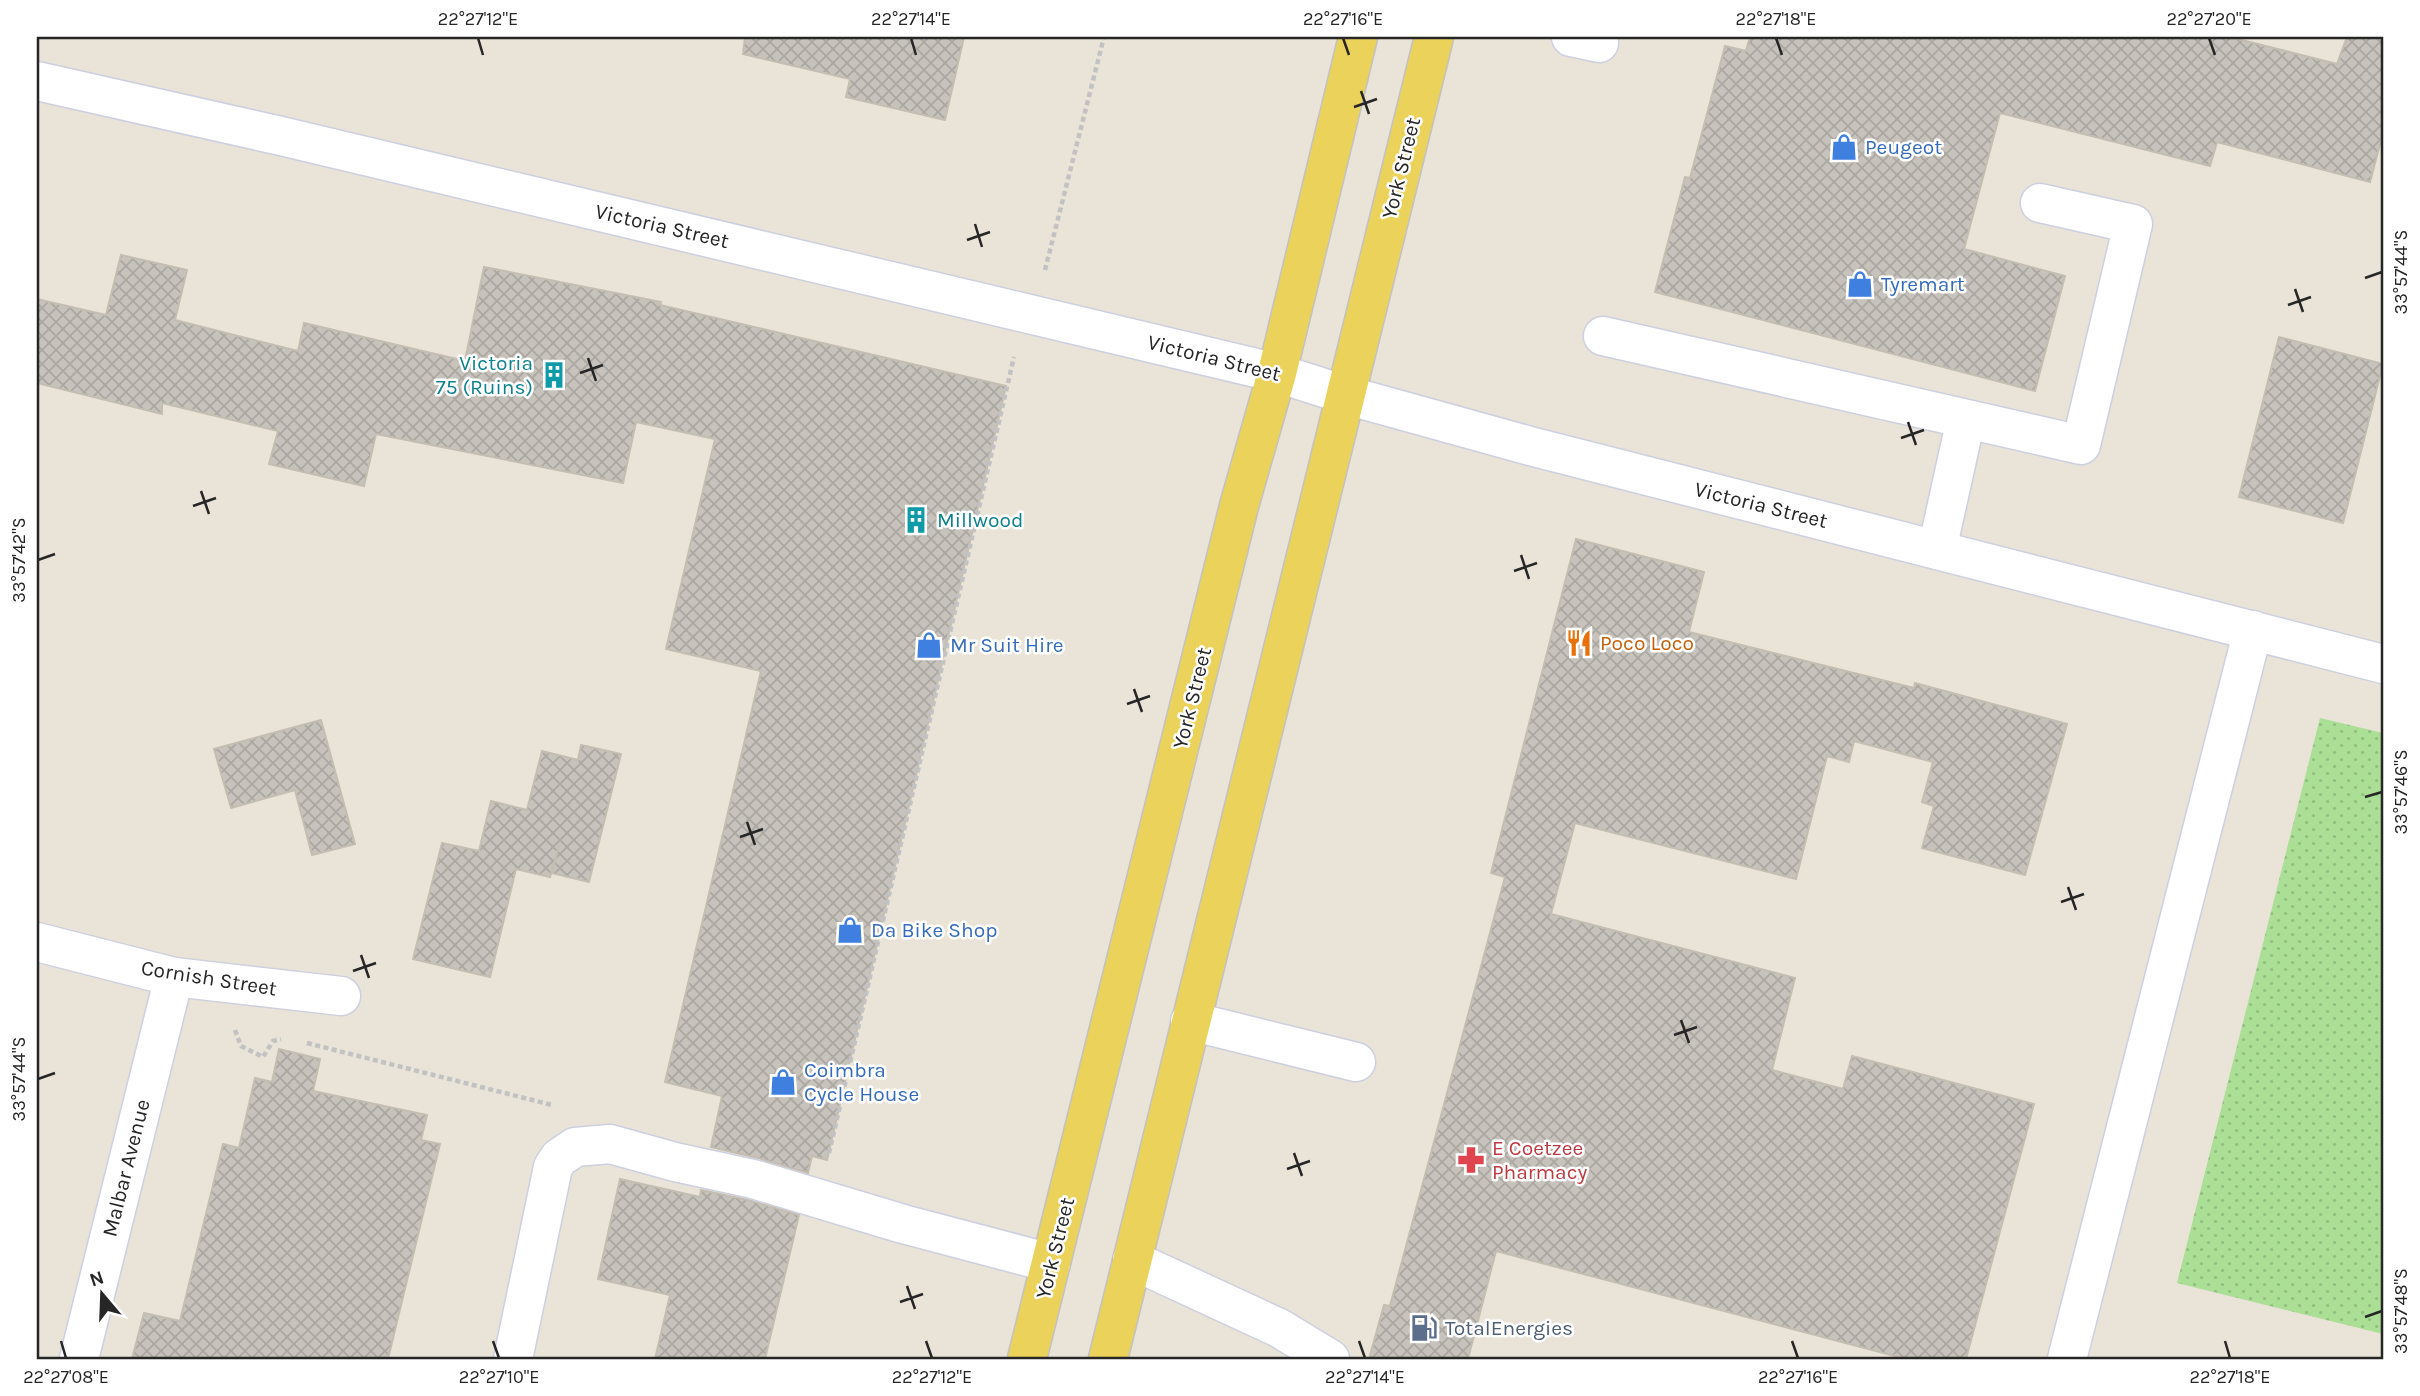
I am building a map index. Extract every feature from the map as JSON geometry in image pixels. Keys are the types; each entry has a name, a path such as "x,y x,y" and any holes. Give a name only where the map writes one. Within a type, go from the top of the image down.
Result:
{"main road":[{"name":"York Street","path":"1027,1359 1239,506 1277,373 1358,37"},
{"name":"York Street","path":"1108,1359 1434,37"}],"street":[{"name":"Victoria Street","path":"37,80 1277,373 1530,446 2383,664"},
{"path":"1603,336 2081,444 2133,224 2040,204"},
{"path":"1937,550 1966,419"},
{"path":"2074,1358 2253,630"},
{"name":"Cornish Street","path":"37,942 174,977 341,996"},
{"name":"Malbar Avenue","path":"79,1359 174,977"},
{"path":"1190,1021 1356,1062"},
{"path":"513,1359 553,1167 559,1158 575,1147 589,1144 610,1144 753,1179 903,1224 1051,1263"},
{"path":"1132,1260 1279,1328 1330,1359"}],"path":[{"path":"827,1161 1016,351 1034,314 1104,37"},
{"path":"231,1020 241,1046 262,1057 273,1041 289,1037"},
{"path":"300,1041 563,1108"}],"green space":[{"path":"2320,718 2383,733 2383,1334 2177,1283"}],"building":[{"path":"745,37 964,37 945,120 846,97 850,79 743,54"},
{"path":"1750,37 2230,37 2337,64 2347,37 2383,37 2383,133 2370,182 2217,142 2210,166 2000,113 1964,249 2065,276 2035,391 1655,292 1685,177 1690,178 1725,46 1746,51"},
{"path":"121,255 187,270 175,320 298,351 304,323 465,361 484,267 661,302 660,305 1006,386 827,1160 812,1156 808,1173 711,1147 722,1096 665,1082 761,671 666,649 715,439 636,422 623,483 376,434 364,486 269,464 278,431 162,403 162,414 37,383 37,299 106,315"},
{"path":"2279,337 2383,364 2343,523 2239,497"},
{"path":"1576,539 1704,572 1689,632 1914,688 1915,683 2067,724 2025,875 1922,848 1934,806 1922,802 1933,762 1854,741 1849,762 1827,756 1796,879 1575,823 1551,914 1795,978 1772,1070 1843,1089 1852,1056 2034,1104 1966,1359 1906,1359 1496,1251 1468,1359 1369,1359 1384,1305 1390,1306 1505,877 1491,873"},
{"path":"321,720 355,844 312,855 295,790 231,808 214,749"},
{"path":"581,745 621,754 589,882 552,873 559,845 550,877 516,869 490,977 413,959 442,843 479,851 491,801 527,810 542,751 578,760"},
{"path":"279,1049 320,1059 313,1091 427,1115 421,1140 440,1144 388,1359 132,1359 144,1313 180,1321 223,1144 239,1148 255,1078 272,1082"},
{"path":"620,1179 700,1197 701,1190 799,1215 765,1359 655,1359 670,1295 598,1279"}],"place":[{"name":"Peugeot","path":"1844,147"},
{"name":"Tyremart","path":"1860,284"},
{"name":"Victoria 75 (Ruins)","path":"554,375"},
{"name":"Millwood","path":"916,520"},
{"name":"Poco Loco","path":"1579,643"},
{"name":"Mr Suit Hire","path":"929,645"},
{"name":"Da Bike Shop","path":"850,930"},
{"name":"Coimbra Cycle House","path":"783,1082"},
{"name":"E Coetzee Pharmacy","path":"1471,1160"},
{"name":"TotalEnergies","path":"1424,1328"}]}
